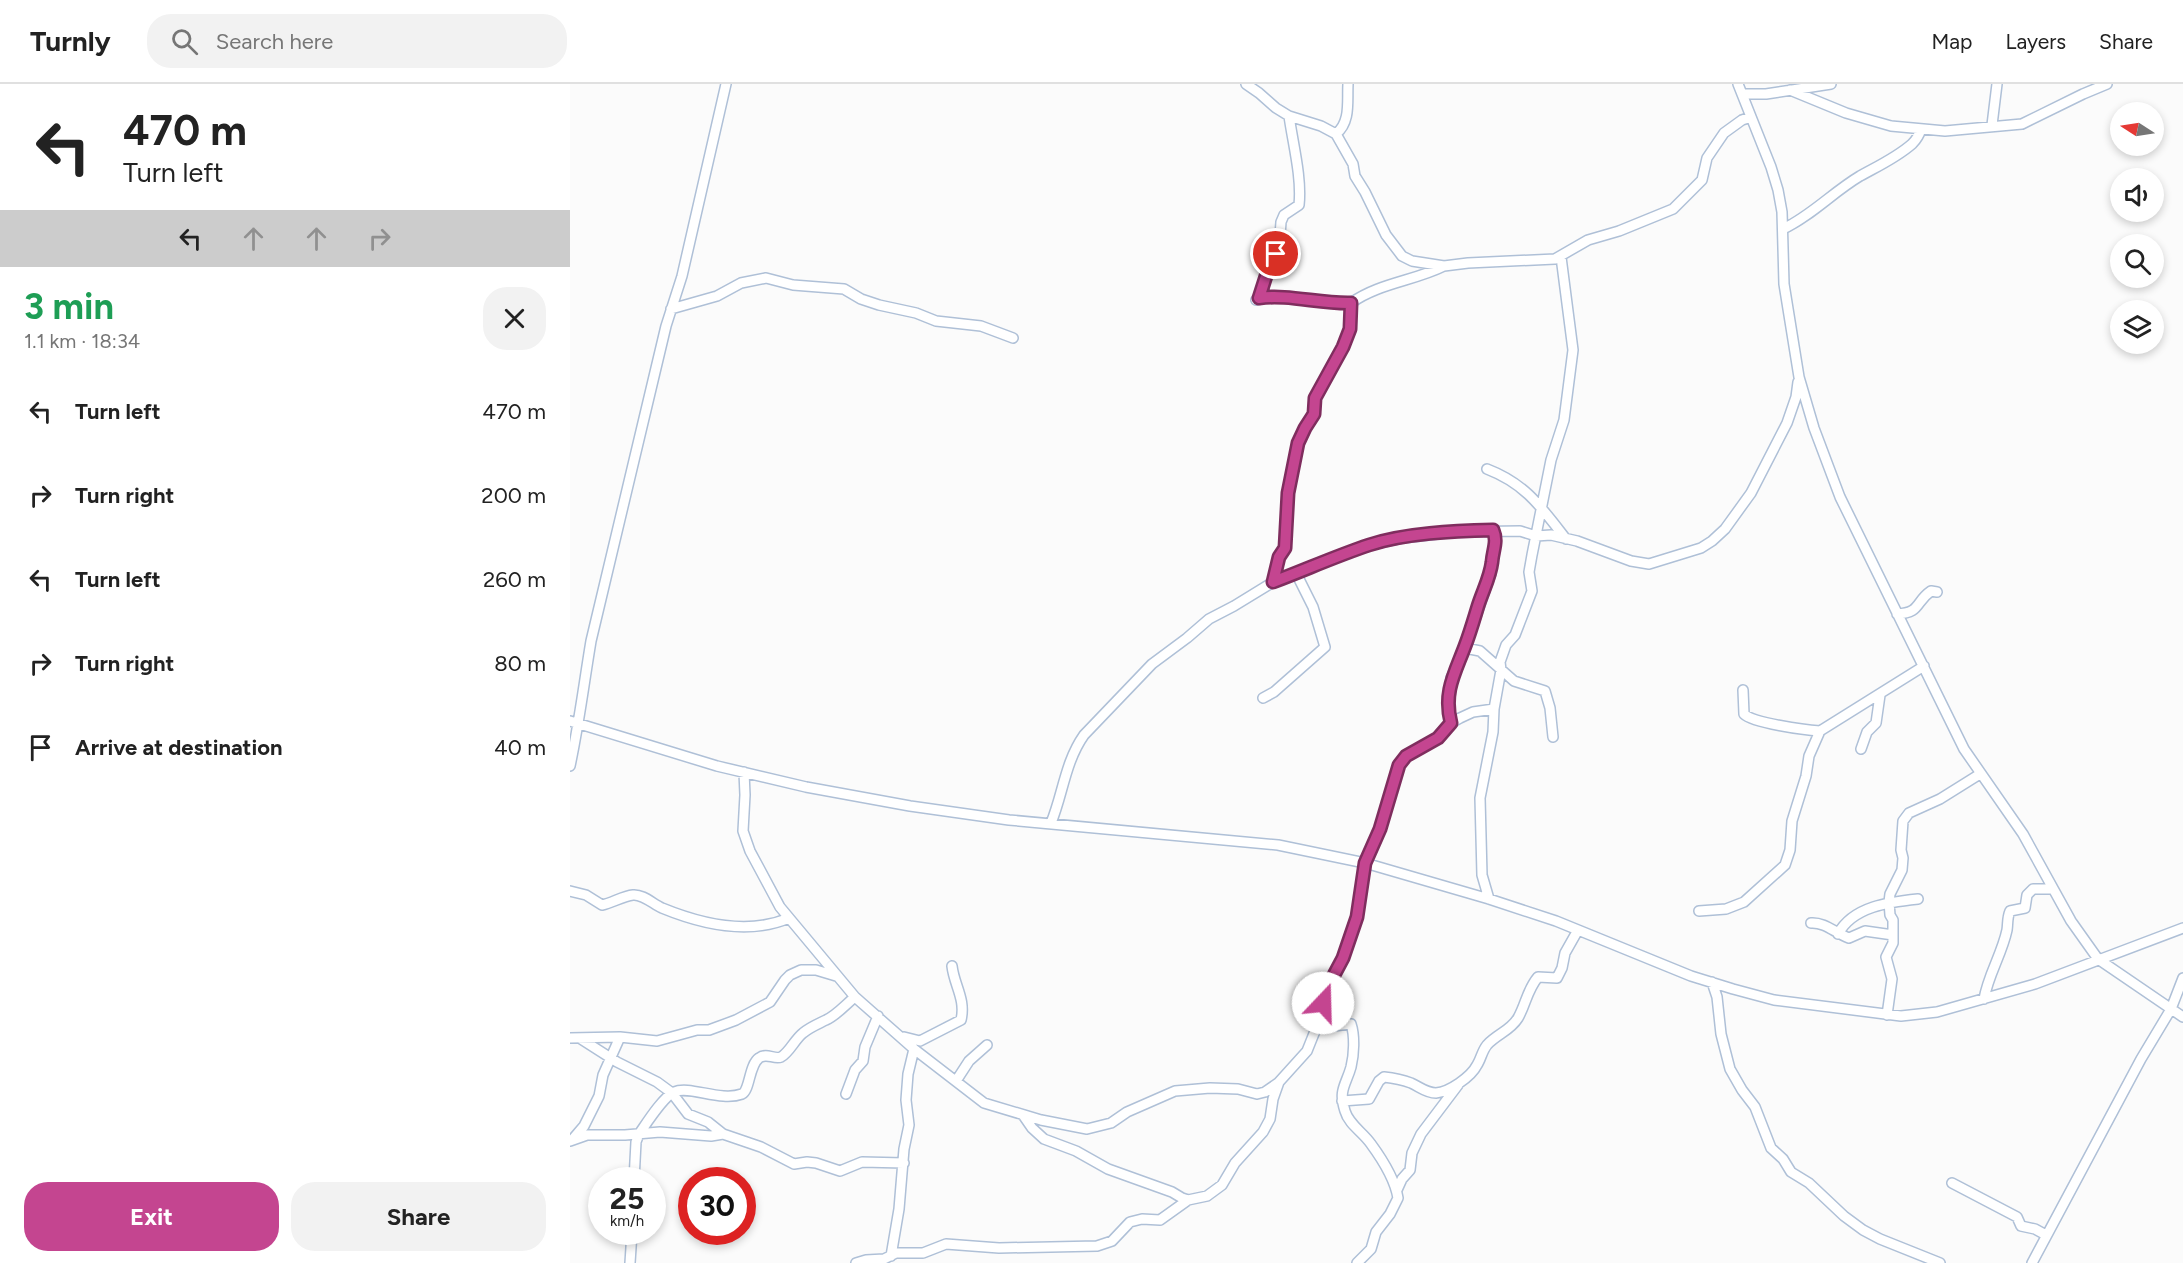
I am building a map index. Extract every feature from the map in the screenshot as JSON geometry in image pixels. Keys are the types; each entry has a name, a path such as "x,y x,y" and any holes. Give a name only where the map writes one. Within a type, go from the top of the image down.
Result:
{"street":[{"path":"570,766 575,722 591,641 671,309 682,276 726,84"},
{"path":"1246,84 1289,116 1321,126 1336,134 1353,164 1355,176 1386,235 1402,256 1412,261 1444,266 1534,261 1561,257 1588,240 1619,231 1673,209 1702,180 1707,158 1724,133 1742,120 1751,117"},
{"path":"1336,134 1344,126 1349,101 1348,84"},
{"path":"1738,84 1778,190 1782,212 1784,284 1799,377 1814,428 1840,497 1964,749 2023,834 2071,921 2098,959 2183,1017"},
{"path":"1742,94 1766,94 1831,84"},
{"path":"1992,125 1997,84"},
{"path":"1790,90 1846,113 1891,126 1960,130 1992,125 2022,124 2107,84"},
{"path":"1289,116 1300,196 1299,205 1284,216 1281,222 1279,249 1256,299 1277,297 1351,303 1399,281 1428,274 1444,266"},
{"path":"1783,228 1796,223 1860,176 1900,153 1919,137 1921,129"},
{"path":"1489,899 1482,875 1480,798 1491,748 1502,653 1515,635 1532,591 1529,572 1540,507 1551,460 1564,420 1574,350 1561,257"},
{"path":"671,309 717,296 741,282 766,278 793,285 844,289 861,299 879,305 916,313 936,321 981,326 1013,338"},
{"path":"1273,582 1279,557 1285,548 1288,493 1298,443 1314,414 1315,398 1343,347 1350,329 1351,303"},
{"path":"1051,823 1073,752 1095,722 1152,664 1187,638 1201,624 1273,582 1388,540 1454,532 1493,530 1566,538 1630,561 1649,564 1701,548 1712,541 1735,516 1772,455 1796,397 1799,377"},
{"path":"1487,469 1517,483 1566,538"},
{"path":"1451,723 1449,709 1451,678 1465,648 1479,602 1491,573 1496,543 1493,530"},
{"path":"1263,698 1274,692 1325,647 1313,607 1296,573"},
{"path":"1897,614 1910,613 1931,591 1937,592"},
{"path":"1465,648 1480,651 1514,681 1545,692 1550,708 1553,737"},
{"path":"1699,911 1726,909 1744,902 1785,865 1790,850 1792,821 1806,776 1809,756 1820,731 1924,666"},
{"path":"1743,690 1746,717 1766,723 1820,731"},
{"path":"1861,749 1867,732 1876,723 1880,695"},
{"path":"744,772 745,795 742,823 746,841 776,901 855,996 899,1034 917,1045 930,1061 984,1103 1023,1115 1087,1129 1111,1123 1126,1112 1175,1091 1210,1088 1238,1089 1257,1094 1265,1092 1279,1082 1304,1056 1321,1016 1324,997 1343,958 1357,917 1365,863 1380,829 1396,773 1403,758 1438,738 1451,723 1473,712 1494,709"},
{"path":"575,722 744,772 806,787 942,812 974,817 1278,844 1365,863 1489,899 1578,930 1712,982 1774,1000 1887,1015 1917,1016 1984,999 2035,984 2183,928"},
{"path":"1887,1015 1892,979 1886,957 1893,943 1893,920 1889,903 1890,894 1902,870 1903,858 1900,850 1903,821 1905,816 1940,799 1980,774"},
{"path":"1984,999 1986,984 2007,930 2010,911 2025,908 2027,895 2033,889 2053,889"},
{"path":"570,891 586,894 602,905 632,895 642,896 655,905 676,914 726,926 757,926 789,918"},
{"path":"1838,934 1842,927 1864,910 1889,903 1918,899"},
{"path":"1811,923 1824,924 1838,934 1849,938 1865,931 1893,935"},
{"path":"1342,1101 1369,1098 1384,1077 1411,1083 1431,1092 1446,1091 1461,1081 1477,1067 1488,1043 1505,1032 1517,1019 1531,985 1539,977 1557,978 1560,975 1565,952 1578,930"},
{"path":"891,1256 909,1125 906,1100 908,1074 917,1045 961,1020 960,987 953,974 952,966"},
{"path":"570,1038 620,1037 657,1041 697,1030 714,1029 770,1002 785,980 796,972 816,970 836,975"},
{"path":"2032,1263 2170,1009 2183,978"},
{"path":"1712,982 1717,997 1721,1034 1730,1069 1755,1107 1771,1148 1783,1159 1791,1172 1809,1183 1844,1216 1863,1230 1940,1263"},
{"path":"635,1167 636,1142 639,1134 672,1093 683,1090 722,1096 742,1094 746,1090 749,1075 759,1058 766,1055 778,1058 783,1056 800,1035 826,1020 855,996"},
{"path":"846,1094 855,1070 863,1061 865,1047 878,1016"},
{"path":"1316,1025 1333,1026 1348,1023 1353,1028 1351,1068 1341,1091 1342,1101 1350,1122 1372,1144 1397,1190 1398,1198 1395,1206 1376,1232 1371,1249 1357,1263"},
{"path":"571,1141 584,1126 599,1096 603,1075 620,1037"},
{"path":"581,1039 657,1082 672,1093 688,1114 708,1122 723,1134 769,1151 794,1164 816,1163 840,1171 861,1162 904,1163"},
{"path":"956,1081 969,1061 987,1045"},
{"path":"1397,1190 1401,1179 1410,1170 1412,1153 1421,1134 1461,1081"},
{"path":"856,1263 896,1254 923,1253 946,1244 999,1248 1097,1246 1112,1241 1130,1222 1142,1219 1160,1220 1188,1200 1207,1196 1222,1185 1234,1162 1263,1132 1270,1119 1273,1099 1279,1082"},
{"path":"1023,1115 1044,1139 1076,1151 1108,1169 1188,1200"},
{"path":"571,1141 587,1136 680,1132 711,1136 723,1134"},
{"path":"1952,1183 2018,1217 2021,1226 2035,1229 2046,1235"},
{"path":"630,1263 631,1245"}],"route":[{"path":"1276,254 1259,298 1284,297 1317,302 1351,303 1349,309 1351,316 1350,329 1343,347 1322,383 1315,398 1314,414 1298,443 1288,493 1285,548 1279,557 1273,582 1370,545 1403,538 1493,530 1496,538 1491,573 1479,602 1465,648 1451,678 1449,709 1451,723 1445,733 1403,758 1399,765 1380,829 1365,863 1357,917 1343,958 1326,990 1323,1003"}]}
